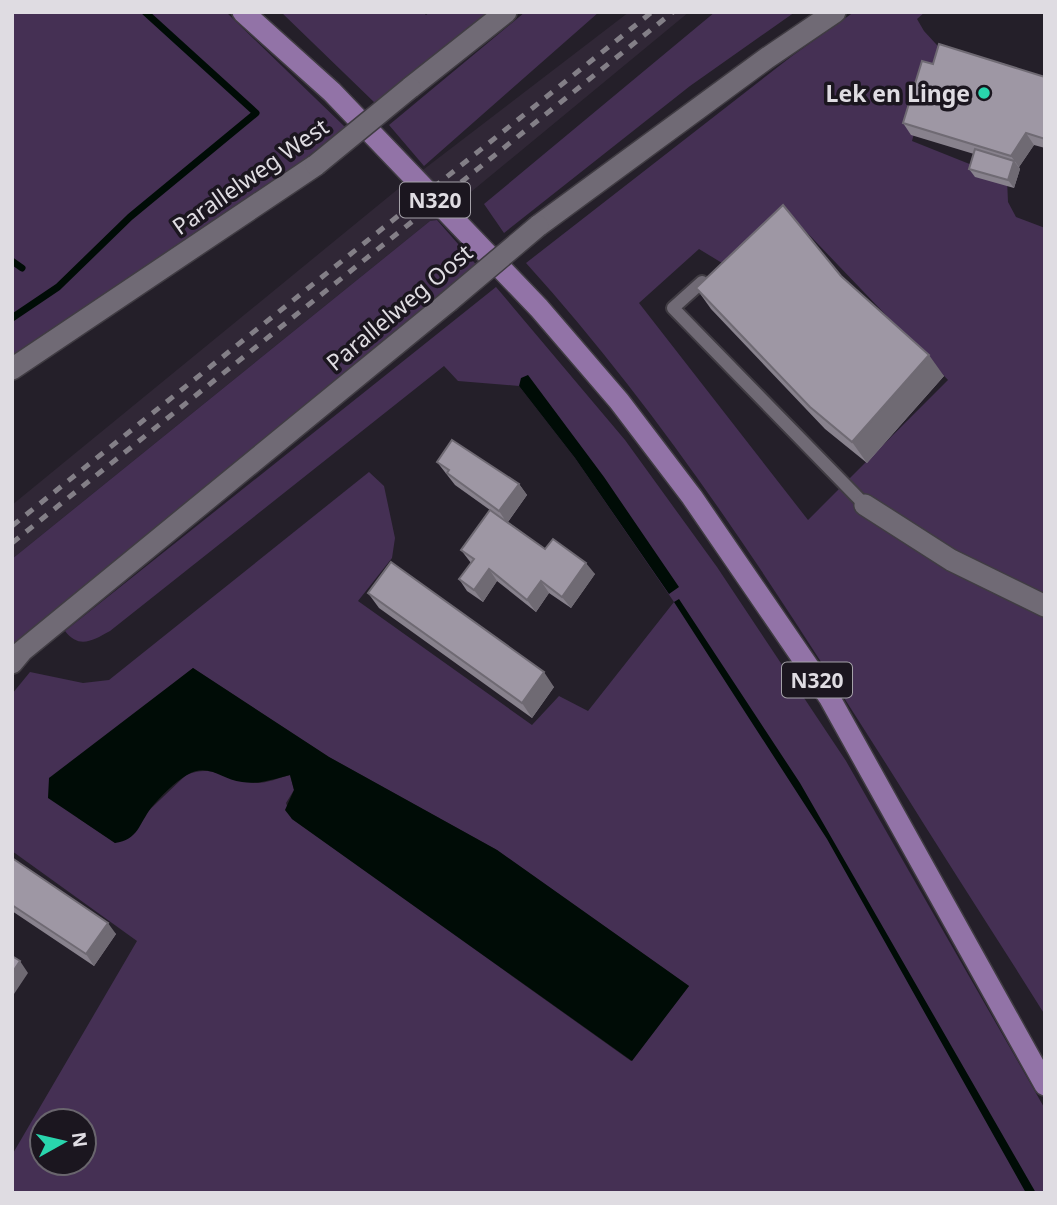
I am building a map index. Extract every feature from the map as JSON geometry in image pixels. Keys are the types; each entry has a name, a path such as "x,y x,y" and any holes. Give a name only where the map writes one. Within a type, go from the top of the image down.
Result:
{"main road":[{"name":"N320","path":"243,12 332,92 538,308 619,401 692,497 829,697 1045,1085"}],"street":[{"name":"Parallelweg West","path":"12,369 316,165 506,12"},
{"name":"Parallelweg Oost","path":"12,663 22,651 538,226 756,66 835,12"},
{"path":"865,505 951,560 1045,606"}],"lane":[{"path":"702,282 673,308 865,505"}],"shaded area":[{"path":"12,12 226,12 345,127 247,205 12,356"},
{"path":"281,12 423,12 426,15 430,12 489,12 375,103"},
{"path":"525,12 599,12 424,166 389,125"},
{"path":"629,12 689,12 437,220 430,221 12,559 12,505 398,189"},
{"path":"715,12 795,12 690,86 504,233 484,204"},
{"path":"854,12 925,12 917,19 924,31 947,56 930,73 912,141 1007,179 1008,202 1016,217 1045,228 1045,1015 810,644 722,513 628,385 526,263 792,56","holes":["794,219 948,380 808,520 639,303 699,249 727,266"]},
{"path":"437,220 480,269 12,645 12,559 430,221"},
{"path":"496,287 625,440 717,567 846,761 1045,1109 1045,1193 12,1193 12,1155 28,1128 28,1177 98,1177 98,1107 40,1107 137,941 12,851 12,694 30,672 83,683 109,680 369,472 384,486 395,538 392,558 358,601 532,725 559,696 588,711 674,602 575,458 519,386 458,381 444,366 110,631 86,642 70,637 65,631","holes":["193,668 329,757 497,850 689,986 631,1061 292,819 286,803 294,790 290,775 257,783 205,771 186,775 115,843 78,818 148,704"]},
{"path":"528,375 604,477 679,587 669,594 575,458 519,386 521,378"},
{"path":"679,599 800,783 1036,1193 1026,1193 827,839 674,602"},
{"path":"193,668 329,757 497,850 689,986 632,1061 292,819 285,810 294,790 290,775 248,783 209,771 195,771 182,778 163,795 129,839 115,843 48,798 49,778"}],"building":[{"path":"939,44 1045,77 1045,139 1026,133 1011,156 903,123 922,61 933,64"},
{"path":"975,149 1014,161 1008,180 969,169"},
{"path":"783,205 841,276 929,355 852,442 810,407 696,288"},
{"path":"452,440 519,484 499,511 447,473 449,470 437,462"},
{"path":"490,510 545,549 553,539 586,563 562,597 541,581 527,600 489,569 474,590 459,579 474,559 461,550"},
{"path":"391,562 544,672 522,703 368,593"},
{"path":"12,858 108,923 86,954 12,905"},
{"path":"12,956 20,961 12,973"}],"waterway":[{"path":"12,318 58,287 130,217 256,113 145,12"},
{"path":"12,261 22,268"}],"railway":[{"path":"12,526 652,12"},
{"path":"12,543 673,12"}],"place":[{"name":"Lek en Linge","path":"984,93"}]}
